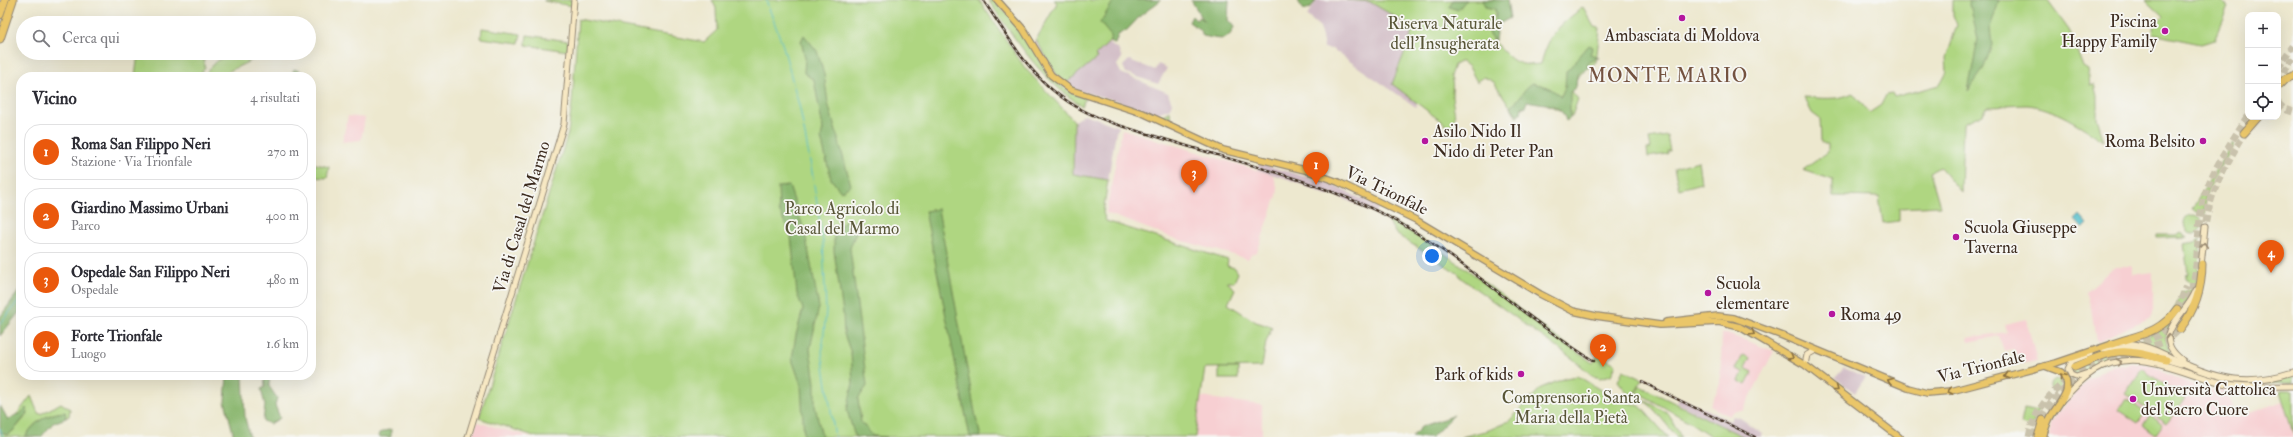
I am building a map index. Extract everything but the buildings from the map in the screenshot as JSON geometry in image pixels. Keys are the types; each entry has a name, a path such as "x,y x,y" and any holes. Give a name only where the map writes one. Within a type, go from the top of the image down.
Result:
{"highway":[{"path":"0,15 5,0"},
{"path":"0,39 13,0"},
{"path":"2280,84 2285,79 2293,76"},
{"path":"2244,133 2255,120"},
{"path":"2180,330 2190,315 2197,299 2201,282 2202,264"},
{"path":"2112,344 2152,332 2164,324 2177,309"},
{"path":"2075,367 2110,353 2122,351 2132,351 2166,360"},
{"path":"2038,437 2043,420"}],"main road":[{"name":"Via di Casal del Marmo","path":"468,437 564,124 574,0"},
{"name":"Via Trionfale","path":"997,0 1023,29 1051,75 1074,91 1145,114 1223,150 1305,170 1338,182 1428,226 1536,292 1570,310 1596,316 1656,324 1686,325 1723,322 1746,329 1805,365 1899,437"},
{"path":"2190,366 2173,351 2168,335 2171,326 2183,314 2194,296 2202,264 2205,227"},
{"name":"Via Trionfale","path":"1656,324 1726,317 1783,336 1908,388 1927,393 1956,390 2056,363 2112,344 2141,346 2190,366 2226,378 2247,380 2269,379 2293,372"},
{"path":"2190,366 2166,360 2137,348 2115,347 2074,360 2069,366 2068,371 2071,375 2078,377 2124,360 2139,360 2226,384 2293,386"},
{"path":"1805,365 1807,355 1816,350"},
{"path":"2041,366 2057,370 2064,376 2067,385 2064,398"},
{"path":"2043,437 2051,416 2064,398 2089,375 2105,366"}],"shaded area":[{"path":"1059,0 1109,44 1118,49 1122,58 1117,65 1121,73 1168,93 1172,103 1170,108 1153,115 1115,100 1078,91 1065,84 1050,69 1034,42"},
{"path":"1317,0 1370,2 1409,25 1412,32 1421,93 1416,107 1332,49 1324,48 1320,27 1307,16"},
{"path":"1129,60 1155,70 1158,64 1167,68 1158,84 1126,73 1123,66"},
{"path":"1085,114 1119,127 1116,132 1108,180 1073,174 1074,121"},
{"path":"348,116 365,118 361,140 342,142"},
{"path":"1122,129 1273,175 1278,189 1277,196 1257,252 1251,254 1248,259 1176,239 1106,213"},
{"path":"1259,163 1320,181 1321,178 1335,183 1334,186 1379,207 1376,213 1330,193 1329,196 1288,179 1257,170"},
{"path":"2115,266 2132,266 2132,275 2153,272 2153,314 2151,317 2096,342 2091,308 2086,292"},
{"path":"2026,319 2037,361 2020,364 2014,349 2004,351 1999,336 1968,342 1967,338 2007,332 2005,324"},
{"path":"1722,332 1774,351 1743,411 1733,411 1729,416 1710,406 1720,384"},
{"name":"Università Cattolica del Sacro Cuore","path":"2131,363 2156,367 2167,374 2205,391 2226,387 2235,418 2283,401 2293,437 2049,437 2051,424 2058,412 2085,382 2107,368"},
{"path":"1844,368 1865,377 1855,393 1835,378"},
{"path":"1200,397 1262,405 1262,437 1195,437"},
{"path":"1680,397 1730,421 1733,416 1740,418 1763,433 1761,437 1744,437 1677,403"},
{"path":"477,422 531,437 472,437"}],"green space":[{"path":"544,0 572,0 572,6 544,1"},
{"name":"Parco Agricolo di Casal del Marmo","path":"712,0 979,0 1025,68 1074,121 1073,174 1108,180 1103,213 1106,221 1228,260 1227,266 1235,268 1238,273 1234,282 1227,282 1235,289 1228,304 1256,322 1272,327 1266,342 1262,367 1205,368 1195,437 537,437 479,418 568,133 572,103 578,19 704,42 717,30 716,8"},
{"path":"988,0 993,0 1016,24 1045,69 1052,77 1060,85 1071,92 1085,98 1082,106 1067,95 1041,71 1019,44"},
{"path":"1054,0 1152,0 1095,56 1097,58 1065,84 1057,75 1036,40 1057,3"},
{"path":"1114,0 1161,0 1141,15 1127,30 1118,35 1115,44 1109,42 1111,36 1100,23"},
{"path":"1191,0 1229,0 1228,20 1234,27 1229,36 1218,39 1203,36 1199,29 1189,22 1192,16 1196,20 1200,17 1204,21"},
{"path":"1297,0 1316,0 1311,8 1304,10"},
{"name":"Riserva Naturale dell'Insugherata","path":"1346,0 1496,0 1493,41 1509,57 1519,63 1532,65 1541,64 1551,37 1561,25 1583,7 1594,27 1600,28 1596,62 1578,76 1575,83 1569,89 1578,99 1572,116 1546,104 1531,93 1517,117 1494,82 1484,77 1477,82 1469,67 1462,61 1454,65 1450,76 1455,116 1453,124 1450,128 1392,84 1411,36 1412,32 1409,25 1370,2"},
{"path":"1453,0 1466,0 1458,10 1449,7"},
{"path":"1483,0 1507,0 1510,18 1497,25 1495,41 1489,33 1496,16 1495,9 1485,7"},
{"path":"1953,0 2047,0 2069,30 2083,67 2088,70 2090,85 2094,84 2097,96 2097,118 2104,141 2067,118 2037,107 2027,105 1987,107 1983,114 1965,122 1963,125 1961,192 1940,167 1930,172 1940,206 1899,208 1899,221 1883,223 1879,197 1833,196 1833,180 1803,170 1828,152 1828,144 1824,144 1821,140 1820,119 1812,113 1804,97 1835,98 1847,96 1853,93 1869,113 1881,105 1886,95 1892,94 1894,97 1940,85 1947,72 1946,58 1957,25 1953,15"},
{"path":"1969,0 1999,0 1990,28 1992,45 1983,70 1968,91 1978,39"},
{"path":"2146,0 2220,0 2228,7 2214,40 2201,44 2152,34 2154,25 2163,16"},
{"path":"482,28 521,34 519,43 481,38"},
{"path":"527,35 568,41 567,51 526,45"},
{"path":"804,35 817,51 824,74 828,103 851,185 841,192 831,179 821,138 823,129 814,80 804,73 805,58 801,41"},
{"path":"1589,45 1593,47 1590,54 1599,57 1587,63 1589,67 1577,74 1576,87 1570,92 1570,118 1566,121 1560,110 1551,105 1527,101 1525,107 1522,106 1521,113 1516,114 1511,106 1526,88 1533,83 1548,87 1561,96 1565,87 1566,72"},
{"path":"137,60 204,60 205,67 202,72 136,72"},
{"path":"218,60 252,60 227,72 207,72"},
{"path":"294,69 302,72 293,72"},
{"path":"1170,111 1171,123 1157,118"},
{"path":"1667,136 1670,151 1667,151 1668,154 1648,157 1647,149 1651,148 1649,139"},
{"path":"2233,142 2235,143 2207,191 2204,214 2192,209"},
{"path":"1698,161 1701,183 1679,189 1674,168"},
{"path":"316,164 329,167 327,178 316,177"},
{"path":"789,186 805,233 819,307 810,349 815,383 815,406 822,437 804,437 801,385 792,359 796,335 803,309 797,294 791,236 779,211 778,187"},
{"path":"938,209 976,418 981,437 970,437 925,211"},
{"path":"2193,215 2199,218 2202,224 2199,230 2193,233 2187,230 2184,224 2187,218"},
{"path":"1387,219 1414,234 1467,269 1593,363 1598,355 1616,364 1611,375 1600,378 1593,376 1573,359 1461,278 1459,274 1396,234"},
{"path":"845,221 853,221 858,227 850,248 867,386 858,399 861,422 873,436 887,437 855,437 847,410 853,383 851,353 844,334 843,313 834,251 834,232"},
{"path":"2181,232 2188,237 2157,238 2157,235 2177,235"},
{"path":"2201,238 2199,267 2194,288 2186,303 2171,323 2166,336 2171,354 2137,342 2165,326 2182,295 2181,293 2191,289 2191,283 2185,279 2185,275 2188,274 2184,244 2195,242"},
{"path":"16,295 16,316 0,336 0,317"},
{"path":"2107,351 2109,355 2125,355 2108,359 2083,373 2075,374 2072,372 2071,368 2076,362"},
{"path":"1743,355 1750,358 1745,368 1753,372 1746,385 1739,381 1743,372 1736,369"},
{"path":"1219,368 1238,368 1238,379 1219,379"},
{"path":"2142,369 2185,399 2167,423 2125,394"},
{"path":"1623,370 1642,379 1634,396 1627,392 1618,381"},
{"name":"Comprensorio Santa Maria della Pietà","path":"1578,376 1602,391 1603,395 1640,406 1668,437 1461,437 1489,430 1509,421 1541,388 1565,378"},
{"path":"2293,376 2293,383 2257,383"},
{"path":"227,380 243,380 245,418 250,437 234,437 225,401"},
{"path":"264,380 270,380 269,386 277,398 275,405 280,418 270,424 263,421 265,405 261,389 265,387"},
{"path":"2054,380 2058,380 2062,386 2058,392 2054,392 2050,388 2050,384"},
{"path":"1640,386 1744,437 1712,437 1688,421 1637,392"},
{"path":"2280,391 2293,391 2293,433"},
{"path":"31,396 38,413 41,414 61,403 70,409 69,416 66,418 65,412 47,416 37,423 25,437 1,437 0,432 7,435 14,430 28,414 26,408 18,416 17,414"},
{"path":"1639,397 1668,413 1681,437 1677,437 1652,407"},
{"path":"2126,399 2146,412 2138,423 2119,410"},
{"path":"0,405 8,420 17,414 19,415 26,408 28,413 14,430 7,435 0,432"},
{"path":"2040,408 2032,427 2021,424 2024,409 2034,411"},
{"path":"65,412 66,418 53,423 41,437 25,437 42,419 53,414"},
{"path":"1454,415 1432,437 1412,437 1421,427"},
{"path":"2150,415 2163,424 2156,434 2143,425"},
{"path":"391,429 391,437 378,437 379,433"}],"water":[{"path":"2080,215 2088,224 2083,229 2075,220"}],"waterway":[{"path":"766,0 783,46 800,109 812,172 823,242 826,311 822,353 835,437"},
{"path":"0,324 16,304"},
{"path":"0,428 3,437"}],"tunnel":[{"path":"2281,63 2293,46"},
{"path":"2281,76 2293,58"},
{"path":"2281,106 2284,109 2293,112"},
{"path":"2184,309 2193,284 2203,201 2211,178 2222,156 2245,120"},
{"path":"2204,233 2214,190 2232,154 2248,128"},
{"path":"2177,309 2187,286"},
{"path":"2175,327 2190,306"},
{"path":"2134,347 2159,335 2176,319"},
{"path":"2144,349 2167,341 2180,329"},
{"path":"2111,361 2135,352"},
{"path":"2029,437 2033,422 2040,408 2050,396 2073,376 2115,355"},
{"path":"2034,437 2042,417 2053,401 2068,386 2085,374"}],"railway":[{"path":"983,0 1009,39 1037,76 1060,96 1072,104 1109,122 1303,181 1358,202 1385,215 1439,248 1567,344 1594,361"},
{"path":"1642,382 1755,437"}],"place":[{"name":"Ambasciata di Moldova","path":"1682,18"},
{"name":"Piscina Happy Family","path":"2165,31"},
{"name":"Asilo Nido Il Nido di Peter Pan","path":"1425,141"},
{"name":"Roma Belsito","path":"2203,141"},
{"name":"Roma San Filippo Neri","path":"1316,185"},
{"name":"Ospedale San Filippo Neri","path":"1194,193"},
{"name":"Scuola Giuseppe Taverna","path":"1956,237"},
{"name":"Forte Trionfale","path":"2271,273"},
{"name":"Scuola elementare","path":"1708,293"},
{"name":"Roma 49","path":"1832,314"},
{"name":"Giardino Massimo Urbani","path":"1603,367"},
{"name":"Park of kids","path":"1521,374"},
{"name":"Università Cattolica del Sacro Cuore","path":"2133,399"}],"district":[{"name":"MONTE MARIO","path":"1668,75"}]}
